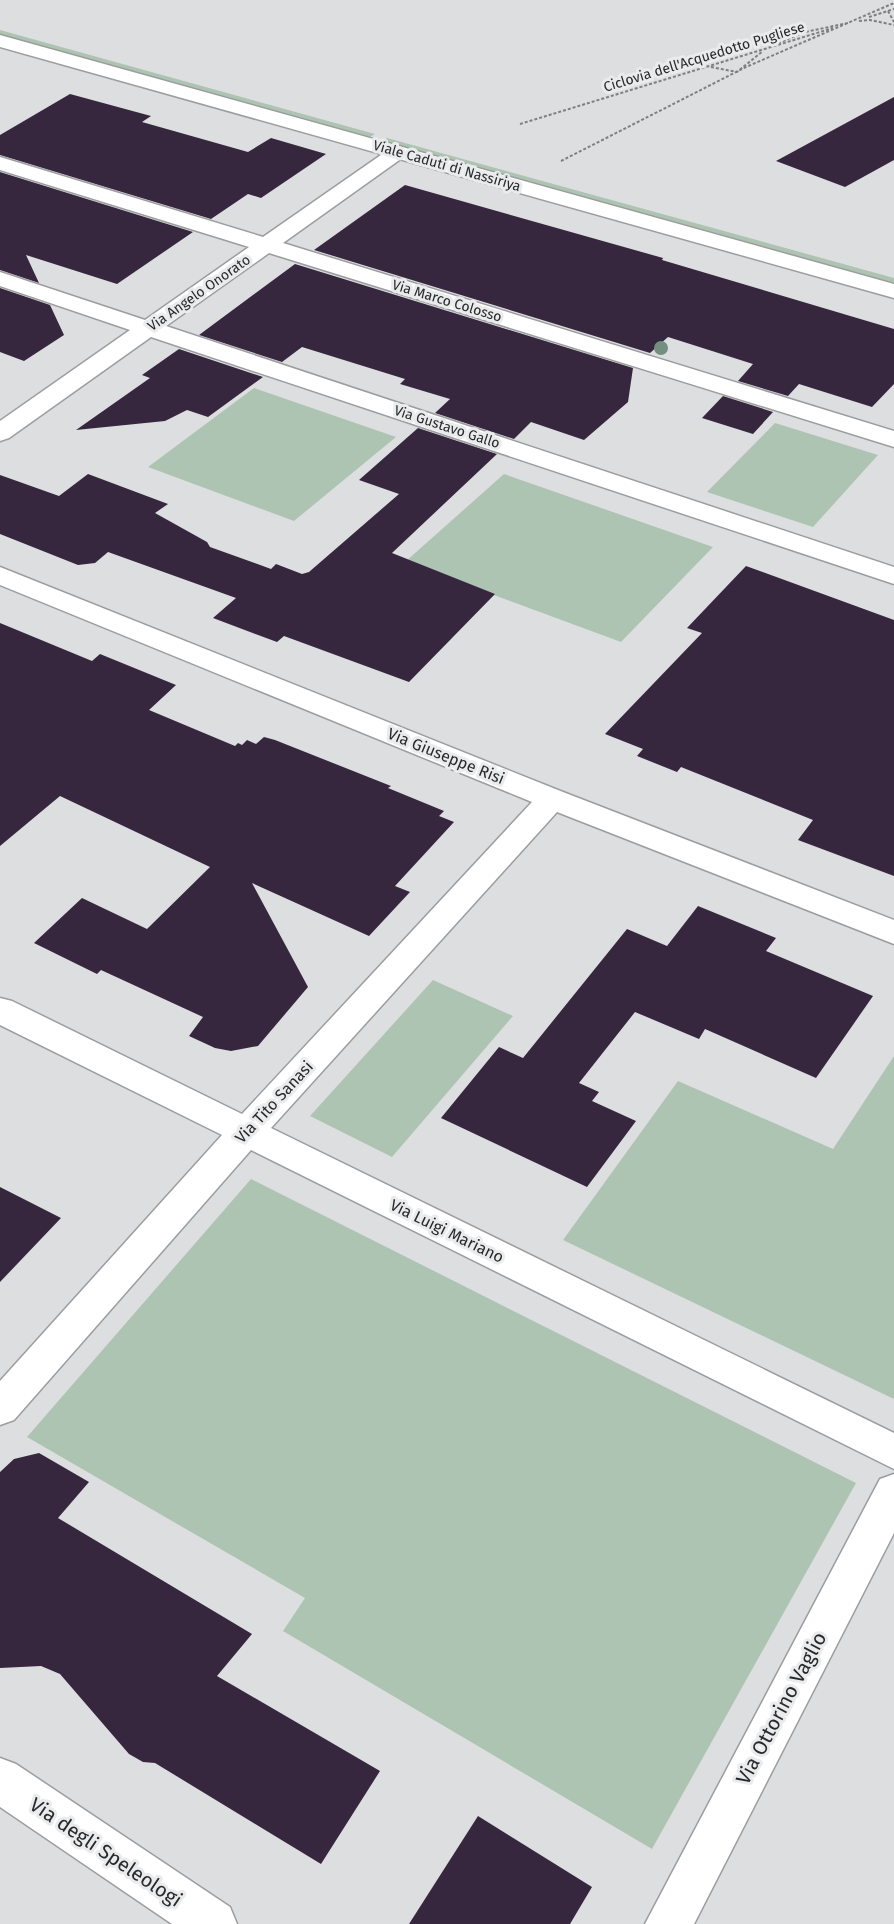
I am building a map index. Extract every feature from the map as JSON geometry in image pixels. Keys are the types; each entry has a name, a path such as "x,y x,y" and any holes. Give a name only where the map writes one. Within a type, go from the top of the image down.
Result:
{"street":[{"name":"Viale Caduti di Nassiriya","path":"0,24 894,272"},
{"name":"Viale Caduti di Nassiriya","path":"0,41 894,291"},
{"name":"Via Angelo Onorato","path":"0,433 398,153"},
{"name":"Via Marco Colosso","path":"0,163 894,439"},
{"name":"Via Gustavo Gallo","path":"0,279 894,576"},
{"name":"Via Giuseppe Risi","path":"0,575 552,799 894,933"},
{"name":"Via Tito Sanasi","path":"0,1408 246,1132 552,799"},
{"name":"Via Luigi Mariano","path":"0,1011 894,1452"},
{"name":"Via Ottorino Vaglio","path":"669,1924 894,1492"},
{"name":"Via degli Speleologi","path":"0,1780 213,1924"}],"path":[{"path":"540,174 737,72 894,3"},
{"path":"890,4 888,11 894,24"},
{"path":"737,72 749,60 768,48 805,33 894,9"},
{"path":"855,21 870,20 894,24"},
{"name":"Ciclovia dell'Acquedotto Pugliese","path":"520,124 768,48"},
{"path":"707,67 730,69 737,72"}],"green space":[{"path":"0,30 375,134 368,138 0,35"},
{"path":"387,138 894,278 894,285 381,142"},
{"path":"254,388 396,437 294,521 148,467"},
{"path":"775,423 878,455 813,527 707,492"},
{"path":"504,474 713,547 621,642 405,562"},
{"path":"433,980 513,1016 392,1157 310,1116"},
{"path":"894,1056 894,1399 563,1240 678,1081 833,1149"},
{"path":"251,1179 856,1483 652,1849 283,1631 305,1598 27,1437"}],"building":[{"path":"70,94 151,116 142,122 248,152 271,138 326,154 261,198 248,194 211,219 0,155 0,135"},
{"path":"894,97 894,160 845,187 776,161"},
{"path":"0,172 193,232 117,284 26,255 39,283 0,270"},
{"path":"405,185 663,258 662,260 894,329 894,384 872,407 799,384 788,396 738,381 753,364 668,337 650,353 314,250"},
{"path":"295,264 633,368 628,402 584,440 531,422 514,439 435,413 450,399 400,384 405,379 302,347 282,362 199,335"},
{"path":"0,288 50,305 64,335 24,361 0,352"},
{"path":"179,349 263,377 208,417 187,410 165,421 76,430 150,378 142,375"},
{"path":"723,396 773,412 753,434 702,418"},
{"path":"418,428 497,454 392,553 495,594 409,682 284,636 277,642 213,618 236,598 108,552 95,563 78,565 0,534 0,475 59,496 88,474 168,504 155,513 207,542 210,547 271,569 276,564 302,574 309,572 399,494 359,480"},
{"path":"746,566 894,620 894,876 798,840 813,820 681,767 677,772 637,756 643,749 605,734 702,633 687,628"},
{"path":"0,623 92,661 100,654 176,685 149,710 235,746 238,743 242,745 247,740 256,744 264,737 275,740 391,786 388,788 444,811 439,816 454,822 395,886 410,892 369,936 252,883 308,987 258,1046 231,1051 215,1048 189,1036 203,1017 101,970 97,974 34,943 82,898 147,929 210,867 60,796 0,846"},
{"path":"698,906 776,938 766,951 873,996 816,1078 705,1029 699,1039 635,1012 579,1083 599,1092 592,1101 636,1121 587,1187 441,1118 499,1047 523,1058 627,929 667,946"},
{"path":"0,1187 61,1218 0,1282"},
{"path":"39,1453 89,1482 58,1518 252,1634 217,1676 380,1771 321,1864 155,1763 143,1762 129,1754 60,1674 41,1666 0,1668 0,1472 14,1459"},
{"path":"478,1816 592,1887 570,1924 409,1924"}]}
